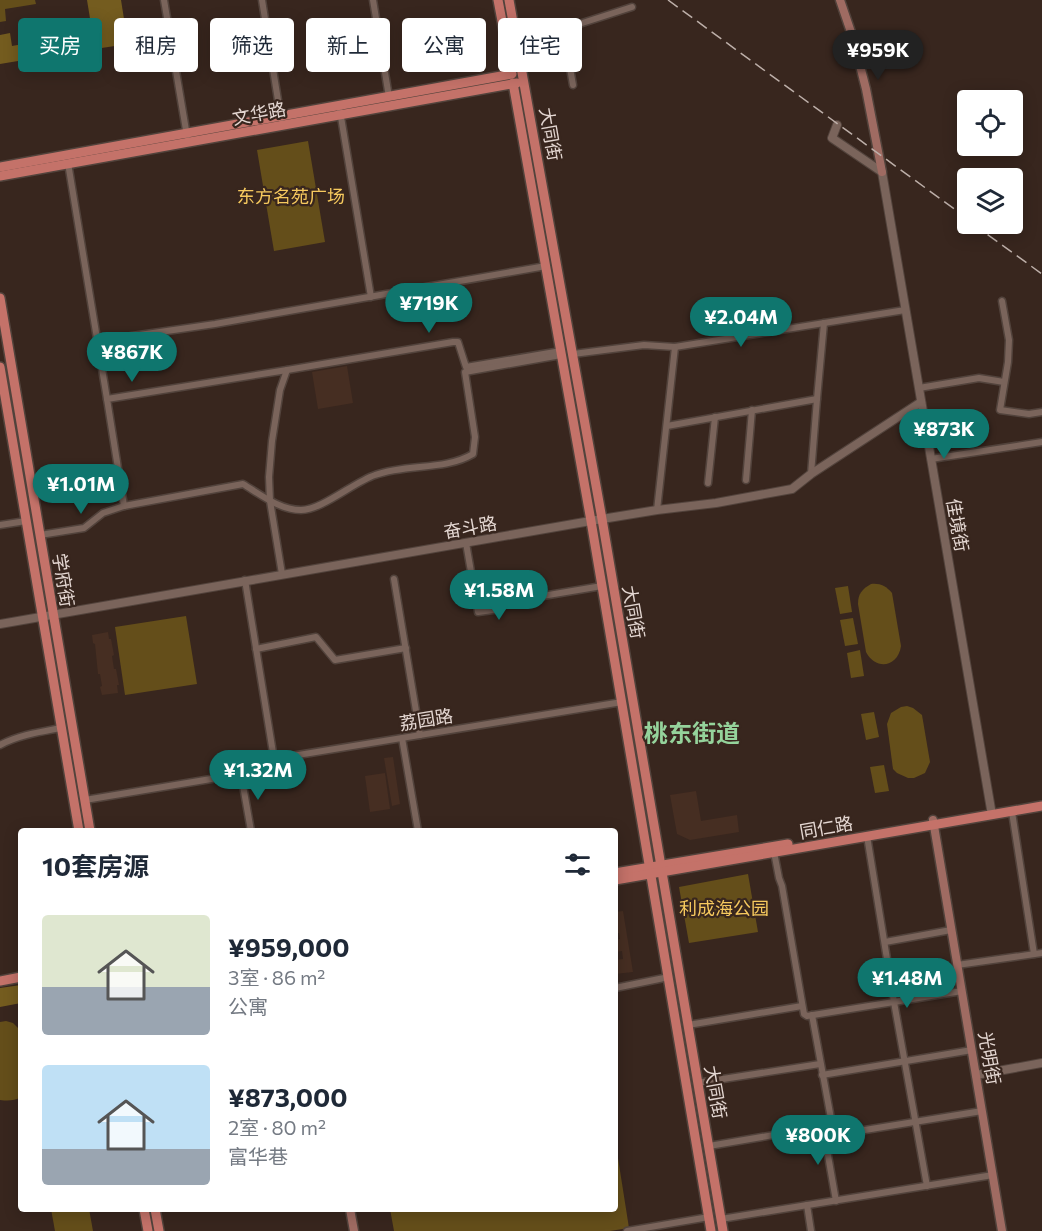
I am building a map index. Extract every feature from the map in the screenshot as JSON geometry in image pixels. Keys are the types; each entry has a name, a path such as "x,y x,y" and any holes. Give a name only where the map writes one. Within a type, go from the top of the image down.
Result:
{"main road":[{"name":"大同街","path":"498,0 622,702 688,1025 723,1231"},
{"name":"大同街","path":"510,0 513,18"},
{"path":"840,0 853,38 866,89 882,172"},
{"name":"大同街","path":"523,72 602,519 656,869 669,977 711,1231"},
{"name":"文华路","path":"0,167 187,137 524,77"},
{"name":"文华路","path":"340,110 389,97 512,79"},
{"name":"文华路","path":"0,176 187,137"},
{"name":"学府街","path":"0,298 90,828"},
{"name":"学府街","path":"0,367 78,828"},
{"name":"同仁路","path":"618,879 656,869 992,812 1042,801"},
{"name":"同仁路","path":"992,812 1011,812 1042,806"},
{"name":"同仁路","path":"618,873 774,852 867,837 934,822"},
{"name":"光明街","path":"934,822 1002,1231"},
{"path":"0,983 18,980"},
{"path":"144,1212 147,1231"},
{"path":"156,1212 159,1231"},
{"path":"351,1212 354,1231"}],"street":[{"path":"164,0 187,137"},
{"path":"262,0 282,120"},
{"path":"374,0 389,97"},
{"path":"582,23 632,7"},
{"path":"570,72 573,85"},
{"path":"340,110 371,297"},
{"path":"837,125 832,138 882,172"},
{"path":"68,163 124,506"},
{"name":"佳境街","path":"882,172 992,812"},
{"path":"98,341 215,324 546,266"},
{"path":"1002,301 1009,340 1008,362 1000,410 1029,414 1042,412"},
{"path":"573,354 644,345 675,347 905,310"},
{"path":"812,474 824,323"},
{"path":"107,399 453,342 458,342 466,368 561,353"},
{"path":"657,510 675,347"},
{"path":"40,535 84,528 103,513 124,506 243,484 283,508 305,510 320,505 340,492 373,476 394,469 444,465 464,459 473,454 475,437 465,372 561,353"},
{"path":"282,574 270,501 269,477 279,390 287,370"},
{"path":"919,388 979,378 1004,382"},
{"path":"666,426 817,399"},
{"name":"奋斗路","path":"0,624 602,519 717,503 792,489 921,402"},
{"path":"746,480 752,410"},
{"path":"708,483 716,417"},
{"path":"931,459 1042,442"},
{"path":"0,525 26,521"},
{"path":"466,543 478,612 500,609 507,602 602,586"},
{"path":"394,579 420,735"},
{"path":"245,580 274,759"},
{"path":"256,649 316,637 335,660 406,648"},
{"name":"荔园路","path":"85,800 242,774 249,764 274,759 622,702"},
{"path":"0,745 25,735 61,729"},
{"path":"402,738 417,828"},
{"path":"242,774 251,828"},
{"path":"1011,812 1034,954"},
{"path":"867,837 927,1186"},
{"path":"774,852 804,1014 807,1016 962,991"},
{"path":"885,942 951,930"},
{"path":"957,965 1042,952"},
{"path":"618,987 669,977"},
{"path":"688,1025 802,1006"},
{"path":"812,1015 834,1135 982,1111"},
{"path":"822,1075 972,1050"},
{"path":"976,1074 1042,1063"},
{"path":"697,1083 820,1064"},
{"path":"709,1146 832,1125"},
{"path":"823,1127 836,1201"},
{"path":"721,1219 993,1175"},
{"path":"807,1205 812,1231"},
{"path":"627,1231 709,1217"}],"shaded area":[{"path":"87,0 121,0 124,18 114,18 114,46 102,48 102,18 90,18"},
{"path":"10,33 12,46 18,45 18,61 0,64 0,35"},
{"path":"347,366 353,403 318,409 312,372"},
{"path":"108,632 119,685 117,685 118,693 102,695 92,635"},
{"path":"393,757 400,804 392,806 384,758"},
{"path":"385,773 390,809 370,812 365,776"},
{"path":"696,791 701,821 737,815 739,832 690,840 677,834 670,795"},
{"path":"623,911 633,972 618,974 618,960 623,959 622,951 618,952 618,939 620,939 618,912"},
{"path":"18,985 18,1004 0,1007 0,988"}],"green space":[{"path":"0,0 35,0 36,4 5,9 6,21 0,22"},
{"name":"东方名苑广场","path":"308,141 325,242 274,251 257,150"},
{"path":"871,584 883,586 892,593 901,646 896,658 886,664 875,662 866,652 858,600 861,592"},
{"path":"848,586 852,612 840,614 835,588"},
{"path":"186,616 197,684 125,695 115,627"},
{"path":"853,618 858,644 845,646 840,620"},
{"path":"860,650 864,676 851,678 847,653"},
{"path":"907,706 922,715 930,762 925,773 914,778 908,778 893,769 887,724 891,713"},
{"path":"874,712 879,737 866,740 861,714"},
{"path":"884,765 889,791 875,793 870,767"},
{"name":"利成海公园","path":"748,874 758,932 689,943 679,887"},
{"path":"0,1022 13,1023 18,1028 18,1098 8,1101 0,1100"},
{"path":"618,1158 629,1228 610,1231 394,1231 391,1212 618,1212"},
{"path":"52,1212 90,1212 93,1231 55,1231"}],"railway":[{"path":"668,0 957,211"},
{"path":"987,234 1042,274"}],"district":[{"name":"桃东街道","path":"692,732"}]}
